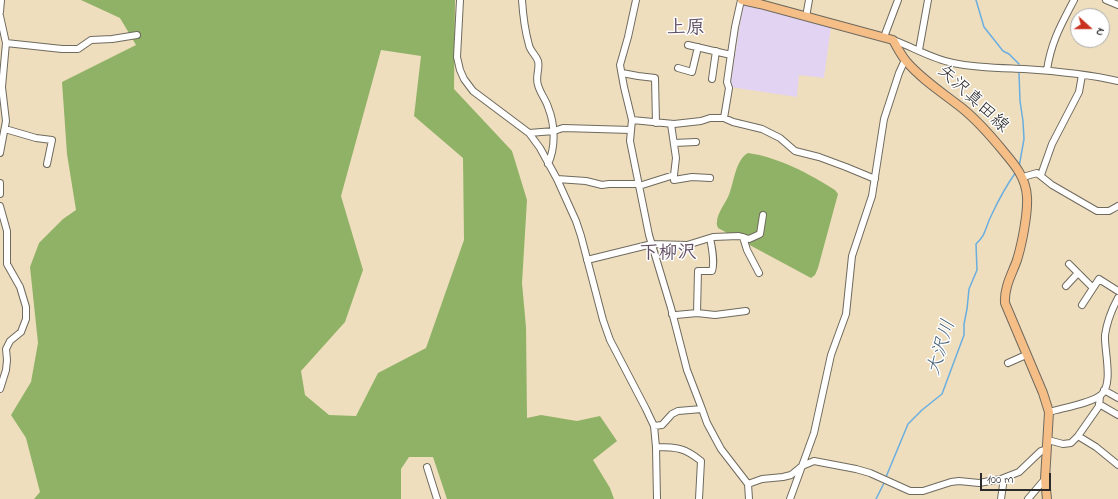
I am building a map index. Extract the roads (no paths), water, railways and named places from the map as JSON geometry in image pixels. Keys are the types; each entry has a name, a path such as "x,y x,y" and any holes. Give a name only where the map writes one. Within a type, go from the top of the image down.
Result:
{"main road":[{"path":"742,0 760,2 806,17 893,40"},
{"name":"矢沢真田線","path":"893,40 905,60 982,126 1009,157 1023,177 1027,196 1027,207 1019,254 1005,294 1005,303 1043,393 1049,412 1045,479 1047,499"}],"street":[{"path":"0,10 1,0"},
{"path":"460,0 457,57 464,80 473,91 529,133 540,148 557,179 582,236 603,320 610,340 654,426 658,499"},
{"path":"522,0 529,46 538,62 538,85 549,108 554,131 551,157 548,164"},
{"path":"636,0 620,65 632,120 630,141 652,244 687,370 707,424 721,449 748,484 749,499"},
{"path":"724,118 728,88 726,82 735,27 742,0"},
{"path":"806,17 809,0"},
{"path":"884,37 898,0"},
{"path":"919,50 928,0"},
{"path":"1047,70 1052,45 1074,0"},
{"path":"1106,0 1118,5"},
{"path":"0,16 6,44 3,59 2,87 6,121 3,128 0,153"},
{"path":"6,44 78,49 91,40 112,39 137,35"},
{"path":"893,40 953,63 992,68 1047,70 1118,81"},
{"path":"688,45 731,54"},
{"path":"678,68 692,72 698,47"},
{"path":"712,79 716,51"},
{"path":"790,499 814,433 831,355 846,314 852,256 872,196 884,120 899,73 905,60"},
{"path":"622,73 655,78 656,123"},
{"path":"1041,175 1052,144 1079,92 1082,75"},
{"path":"632,120 671,124 701,121 710,118 724,118 733,122 762,129 780,138 795,151 819,157 875,179"},
{"path":"671,124 676,158 674,180 692,177 710,178"},
{"path":"3,128 36,138 52,140 47,164"},
{"path":"529,133 554,131 564,128 631,130"},
{"path":"674,143 696,142"},
{"path":"1023,177 1035,173 1041,175 1052,185 1097,211 1109,211 1118,206"},
{"path":"557,179 586,181 602,185 639,185 674,175"},
{"path":"0,183 0,194"},
{"path":"0,207 7,264 20,287 26,306 26,320 21,332 10,341 6,349 8,360 0,389"},
{"path":"587,260 652,244 687,245 710,238 742,237 749,239 760,234 763,215"},
{"path":"742,237 759,273"},
{"path":"697,313 698,271 712,271 713,268 710,238"},
{"path":"1069,264 1094,288"},
{"path":"1066,286 1078,273"},
{"path":"1082,305 1100,279 1118,291"},
{"path":"1048,440 1063,444 1071,442 1078,436 1099,404 1108,369 1105,335 1109,317 1118,298"},
{"path":"672,314 697,313 716,315 746,311"},
{"path":"1008,363 1026,355"},
{"path":"1049,412 1080,403 1102,393 1118,398"},
{"path":"1099,404 1118,415"},
{"path":"654,426 662,425 672,414 678,411 702,409"},
{"path":"1078,436 1096,447 1116,464 1118,456"},
{"path":"656,447 673,447 683,449 701,461 699,499"},
{"path":"748,484 791,475 802,466 814,461 870,473 910,491 916,492 951,482 979,483 1001,480 1019,472 1041,451 1047,449"},
{"path":"427,467 437,499"},
{"path":"1028,499 1045,479"},
{"path":"1001,480 1003,485 1001,499"}],"waterway":[{"name":"大沢川","path":"976,0 984,27 1003,51 1009,54 1019,64"},
{"name":"大沢川","path":"1019,73 1024,139 1019,167"},
{"name":"大沢川","path":"886,477 908,424 922,410 942,394 964,335 969,289 977,270 976,244 984,234 997,203 1016,172"},
{"name":"大沢川","path":"876,499 885,481"}],"district":[{"name":"上原","path":"686,30"},
{"name":"下柳沢","path":"668,255"}]}
